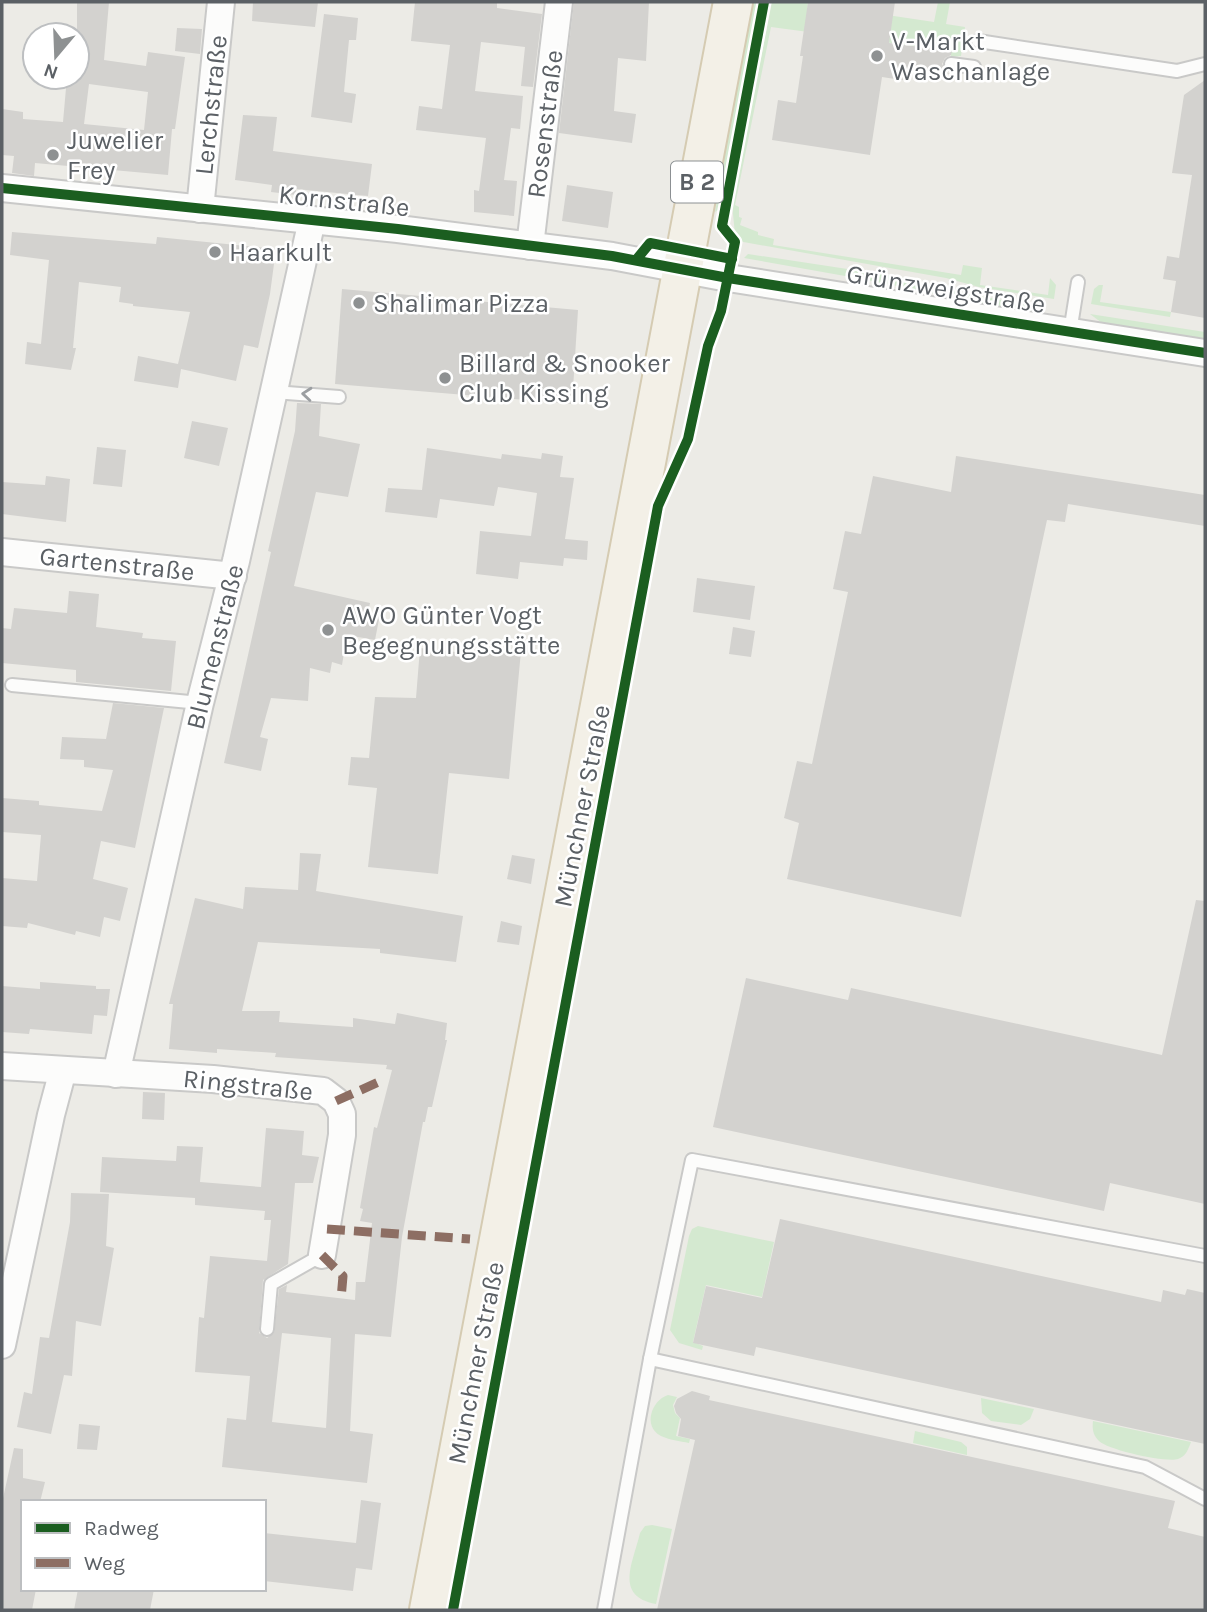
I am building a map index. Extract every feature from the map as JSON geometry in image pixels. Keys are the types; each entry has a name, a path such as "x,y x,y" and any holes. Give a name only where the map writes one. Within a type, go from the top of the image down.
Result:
{"main road":[{"name":"Münchner Straße","path":"429,1610 733,2"}],"street":[{"name":"Lerchstraße","path":"200,209 221,2"},
{"name":"Rosenstraße","path":"530,246 559,2"},
{"name":"Kornstraße","path":"2,188 530,246 611,256 681,269"},
{"name":"Blumenstraße","path":"116,1073 200,703 233,576 312,220"},
{"name":"Grünzweigstraße","path":"681,269 1205,353"},
{"name":"Gartenstraße","path":"2,552 233,576"},
{"name":"Ringstraße","path":"2,1066 323,1091 336,1101 342,1114 342,1135 322,1255"},
{"path":"2,1345 63,1070"}],"lane":[{"path":"978,41 1177,71 1205,64"},
{"path":"951,64 974,67"},
{"path":"1070,332 1078,282"},
{"path":"274,392 339,397"},
{"path":"12,685 200,703"},
{"path":"604,1610 650,1359 692,1160 1205,1256"},
{"path":"267,1329 271,1284 322,1255"},
{"path":"650,1359 1145,1467 1205,1499"}],"green space":[{"path":"750,2 758,2 719,209 715,212"},
{"path":"772,2 808,2 807,11 844,16 846,2 888,5 887,15 934,22 938,2 950,2 946,24 965,27 961,56 951,57 951,51 771,27 735,205 739,207 739,217 742,218 740,225 758,232 758,235 774,239 773,245 961,275 963,265 982,268 980,285 1048,295 1050,278 1056,285 1054,299 738,241 732,204"},
{"path":"748,254 900,277 949,290 1038,307 1037,314 744,258"},
{"path":"1103,285 1100,302 1171,312 1170,317 1091,304 1094,289"},
{"path":"1090,314 1205,332 1205,339 1102,323"},
{"path":"698,1226 774,1242 762,1297 706,1285 693,1342 703,1346 702,1350 679,1343 670,1330 689,1236 692,1229"},
{"path":"668,1395 677,1397 673,1405 680,1418 676,1436 690,1439 689,1443 661,1436 652,1426 651,1414 657,1402"},
{"path":"981,1398 1034,1409 1030,1419 1021,1425 991,1421 982,1413"},
{"path":"1093,1421 1191,1442 1185,1454 1178,1459 1138,1455 1099,1441 1093,1432"},
{"path":"915,1431 961,1442 967,1447 967,1455 913,1443"},
{"path":"645,1526 672,1529 656,1604 635,1594 630,1577 640,1533"}],"building":[{"path":"77,2 109,2 104,60 146,66 148,52 185,57 175,129 172,129 168,175 35,163 34,176 12,173 14,156 2,155 2,109 23,112 23,119 63,122 66,91 88,91 84,124 144,130 148,92 91,84 91,21 77,21"},
{"path":"253,2 318,2 315,27 252,21"},
{"path":"415,2 497,2 497,8 542,14 533,87 521,86 525,47 481,42 475,91 523,96 520,129 511,128 504,180 517,181 514,216 474,212 474,190 479,191 486,138 416,130 419,106 442,109 450,45 411,41"},
{"path":"574,2 649,2 646,61 618,58 614,111 636,114 632,143 559,133"},
{"path":"808,2 895,2 889,43 952,51 942,64 949,74 910,69 908,81 882,77 870,155 772,140 778,100 796,103"},
{"path":"324,14 358,18 356,40 349,40 344,92 356,94 352,123 311,117"},
{"path":"177,28 202,29 200,54 175,51"},
{"path":"1205,80 1205,318 1171,312 1176,281 1163,279 1167,256 1179,258 1192,175 1172,173 1184,95"},
{"path":"243,115 277,117 273,151 372,164 368,196 296,189 296,195 271,192 272,185 235,180"},
{"path":"567,185 613,192 608,228 562,221"},
{"path":"12,232 156,244 157,237 276,249 270,294 258,348 244,345 236,381 181,369 178,388 134,381 138,356 178,364 190,312 133,306 119,302 121,287 79,282 73,348 76,348 71,370 25,364 27,342 41,344 49,260 10,255"},
{"path":"342,289 578,310 572,404 335,384"},
{"path":"297,403 321,404 319,436 360,444 348,497 316,492 294,586 370,603 368,612 380,614 375,640 347,635 342,665 332,662 330,673 310,668 308,701 271,698 260,737 268,739 261,771 224,763 271,552 268,551 295,431"},
{"path":"192,421 228,428 219,466 184,458"},
{"path":"97,447 126,450 122,487 93,484"},
{"path":"427,448 501,459 502,454 541,459 542,453 563,456 560,477 574,478 565,539 588,541 587,560 564,558 563,566 520,562 518,579 476,574 480,531 531,536 537,493 498,487 494,506 440,499 437,518 385,512 388,488 422,490"},
{"path":"956,456 1205,495 1205,526 1068,504 1065,522 1047,520 961,917 787,879 799,823 784,818 797,761 812,764 848,592 833,589 845,531 861,534 873,476 951,492"},
{"path":"46,476 70,479 66,522 2,514 2,482 45,485"},
{"path":"697,578 755,586 750,620 693,612"},
{"path":"69,591 99,594 96,627 143,633 142,638 176,641 171,691 76,682 76,670 2,663 2,628 11,629 14,608 67,613"},
{"path":"733,627 755,631 751,657 729,654"},
{"path":"420,648 474,654 475,649 521,651 509,779 449,773 438,874 368,867 377,788 348,785 351,757 369,758 375,697 416,698"},
{"path":"113,703 164,708 135,848 101,841 93,879 128,888 120,921 104,917 100,937 76,931 75,935 28,923 27,928 2,926 2,878 37,881 41,835 2,832 2,798 39,801 39,805 102,811 113,770 84,767 84,760 60,759 62,737 106,739"},
{"path":"300,853 321,854 316,891 463,916 456,962 380,953 380,949 258,942 242,1011 280,1011 279,1022 353,1027 353,1018 395,1024 397,1013 447,1023 447,1040 432,1107 428,1107 423,1122 402,1237 391,1337 355,1334 350,1431 373,1434 367,1483 222,1467 227,1418 246,1420 250,1376 195,1372 199,1317 204,1318 210,1256 267,1261 271,1220 264,1220 265,1211 195,1205 195,1198 100,1192 102,1157 176,1161 177,1146 203,1147 200,1182 261,1187 266,1128 304,1131 302,1155 319,1157 313,1183 295,1183 288,1264 263,1280 259,1333 267,1338 274,1333 279,1289 287,1285 286,1292 355,1300 356,1282 365,1282 372,1223 360,1221 363,1209 360,1208 374,1127 377,1128 392,1070 386,1069 387,1065 275,1057 276,1053 217,1049 217,1053 169,1049 173,1004 169,1004 195,898 243,909 245,887 298,890","holes":["282,1333 331,1338 326,1428 272,1422"]},
{"path":"512,855 535,859 531,884 507,879"},
{"path":"1196,900 1205,901 1205,1204 1110,1183 1104,1211 713,1127 746,978 848,1000 851,988 1162,1055"},
{"path":"501,921 522,926 519,945 497,942"},
{"path":"40,982 110,989 107,1016 94,1015 92,1034 30,1029 29,1034 2,1032 2,986 40,989"},
{"path":"143,1092 165,1093 164,1120 142,1119"},
{"path":"71,1193 109,1194 106,1246 114,1248 101,1326 76,1321 72,1376 64,1375 51,1434 17,1427 24,1392 32,1394 40,1337 49,1338 70,1222"},
{"path":"780,1219 1161,1302 1163,1290 1185,1295 1187,1289 1205,1293 1205,1444 756,1347 754,1356 693,1343 706,1286 762,1298"},
{"path":"692,1391 710,1396 709,1400 1175,1501 1168,1528 1205,1537 1205,1610 657,1610 695,1440 678,1436 681,1419 674,1406 677,1399"},
{"path":"79,1424 100,1426 97,1450 77,1449"},
{"path":"14,1448 23,1449 23,1478 45,1482 40,1500 21,1500 21,1591 36,1591 32,1610 2,1610 2,1503"},
{"path":"361,1500 381,1503 372,1570 356,1568 353,1591 266,1581 266,1533 356,1543"},
{"path":"78,1591 154,1591 150,1610 74,1610"}],"marked path":[{"path":"336,1101 381,1081"},
{"path":"327,1229 470,1239"},
{"path":"322,1255 343,1276 341,1299"}],"cycle path":[{"path":"453,1610 658,506 688,439 708,346 721,311 735,242 722,226 764,2"},
{"path":"2,188 398,229 612,256 728,278 1205,353"},
{"path":"636,260 650,243 732,259"}],"place":[{"name":"V-Markt Waschanlage","path":"877,56"},
{"name":"Juwelier Frey","path":"53,155"},
{"name":"Haarkult","path":"215,252"},
{"name":"Shalimar Pizza","path":"359,303"},
{"name":"Billard & Snooker Club Kissing","path":"445,378"},
{"name":"AWO Günter Vogt Begegnungsstätte","path":"328,630"}]}
